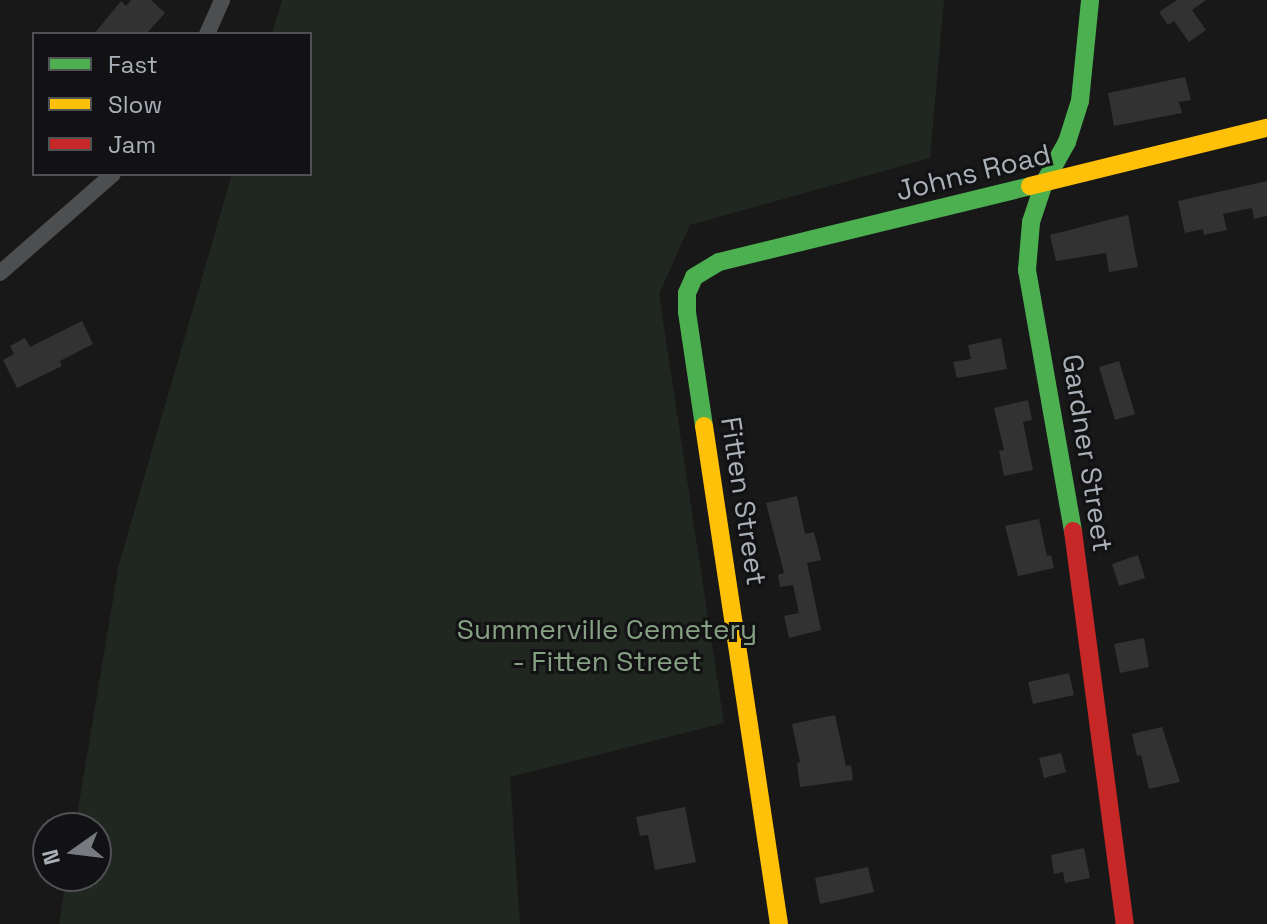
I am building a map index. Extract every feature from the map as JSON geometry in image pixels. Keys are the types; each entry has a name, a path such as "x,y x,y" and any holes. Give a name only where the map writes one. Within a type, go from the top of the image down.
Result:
{"street":[{"path":"208,32 222,0"},
{"name":"Gardner Street","path":"1090,0 1080,101 1067,142 1044,183 1031,222 1027,270 1069,497 1125,924"},
{"name":"Johns Road","path":"694,277 719,262 1267,128"},
{"path":"0,273 111,176"},
{"name":"Fitten Street","path":"694,277 687,293 687,312 779,924"}],"green space":[{"name":"Summerville Cemetery - Fitten Street","path":"282,0 944,0 930,158 690,225 659,294 724,723 510,777 520,924 59,924 64,892 112,892 112,812 78,812 119,564 231,176 312,176 312,32 273,32"}],"building":[{"path":"131,0 151,0 165,13 148,32 96,32 121,1 126,6"},
{"path":"1177,0 1206,0 1192,10 1206,30 1189,42 1174,21 1168,25 1159,12"},
{"path":"1185,77 1191,100 1179,102 1182,113 1114,126 1108,93"},
{"path":"1267,181 1267,216 1254,219 1252,208 1223,214 1227,230 1204,235 1203,229 1185,233 1178,201"},
{"path":"1128,215 1138,267 1109,272 1106,253 1056,261 1050,235"},
{"path":"82,321 93,344 60,361 62,366 17,388 3,360 14,354 10,346 25,338 30,347"},
{"path":"1001,338 1007,369 957,378 953,362 971,359 968,345"},
{"path":"1119,361 1135,414 1115,420 1099,367"},
{"path":"1028,400 1032,420 1023,422 1033,470 1004,476 999,451 1004,450 994,408"},
{"path":"797,496 805,534 814,532 821,560 807,563 821,630 789,638 784,616 799,613 793,585 780,587 778,575 784,573 766,503"},
{"path":"1039,519 1047,556 1051,555 1054,568 1018,576 1005,526"},
{"path":"1138,555 1145,578 1119,586 1112,564"},
{"path":"1144,638 1149,667 1120,673 1114,644"},
{"path":"1069,673 1074,695 1033,704 1028,682"},
{"path":"835,715 846,766 851,765 853,780 800,787 797,763 800,762 792,724"},
{"path":"1162,727 1180,782 1149,789 1132,734"},
{"path":"1061,753 1066,772 1044,778 1039,758"},
{"path":"685,807 696,862 655,870 648,835 640,836 636,817"},
{"path":"1084,848 1090,878 1065,883 1063,872 1054,874 1051,855"},
{"path":"868,867 874,892 820,904 815,878"}],"traffic: fast":[{"path":"1073,531 1027,270 1031,222 1044,183 1067,142 1080,101 1090,0"},
{"path":"704,426 687,312 687,293 694,277 719,262 1030,186"}],"traffic: slow":[{"path":"1030,186 1267,128"},
{"path":"704,426 779,924"}],"traffic: jam":[{"path":"1073,531 1125,924"}]}
